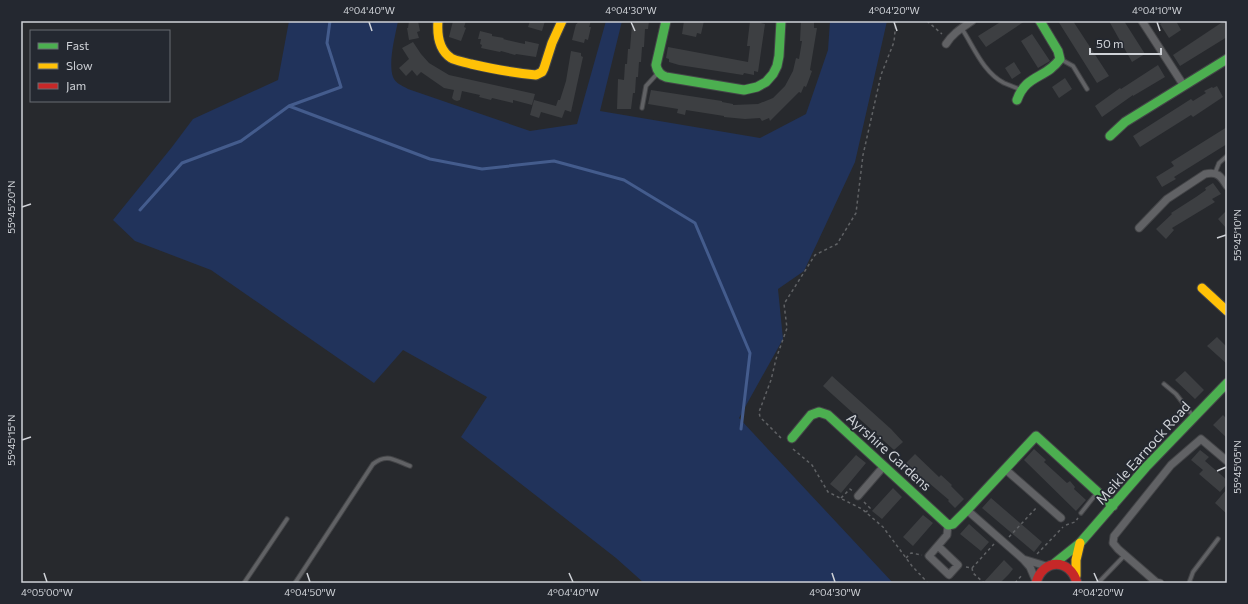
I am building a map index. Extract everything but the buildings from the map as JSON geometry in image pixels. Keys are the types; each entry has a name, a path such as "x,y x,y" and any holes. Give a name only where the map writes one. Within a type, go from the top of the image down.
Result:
{"street":[{"path":"438,21 438,40 451,58 472,64 536,75 542,72 544,68 552,43 562,21"},
{"path":"666,21 656,65 658,72 666,77 744,90 754,89 768,81 774,74 778,64 781,21"},
{"path":"947,42 961,28 972,21"},
{"path":"1017,100 1020,90 1055,66 1060,59 1058,51 1040,21"},
{"path":"1142,21 1184,86"},
{"path":"1110,136 1125,122 1227,59"},
{"path":"1139,228 1166,199 1205,174 1211,172 1215,173 1222,177 1227,186"},
{"path":"1202,288 1227,311"},
{"name":"Meikle Earnock Road","path":"1036,582 1040,572 1080,543 1146,466 1227,383"},
{"name":"Ayrshire Gardens","path":"791,442 812,415 819,412 828,415 948,524"},
{"path":"938,546 958,565 949,575 929,556 947,535 948,524 953,524 967,510 1036,436 1113,506"},
{"path":"1160,583 1156,582 1113,543 1114,536 1171,465 1201,439 1227,461"},
{"path":"858,496 884,466"},
{"path":"1005,469 1061,518"},
{"path":"967,510 1023,559 1032,564 1064,564 1072,570 1076,580"},
{"path":"1076,580 1076,560 1080,543"},
{"path":"1032,564 1036,582"}],"lane":[{"path":"961,28 975,53 992,74 1003,82 1020,90"},
{"path":"1060,59 1072,66 1087,89"},
{"path":"642,108 646,86 658,72"},
{"path":"1215,173 1219,162 1227,156"},
{"path":"1164,384 1176,394 1194,416"},
{"path":"295,583 373,464 380,458 391,458 410,466"},
{"path":"1081,513 1098,492"},
{"path":"244,583 287,519"},
{"path":"1190,583 1193,572 1218,539"},
{"path":"1098,583 1125,555"}],"path":[{"path":"782,439 760,417 759,412 771,380 776,359 787,328 784,304 815,255 837,244 856,213 863,155 881,75 894,42 896,21"},
{"path":"927,21 947,42"},
{"path":"791,442 812,465 828,492 862,509 883,527 912,566 928,583"},
{"path":"972,568 1042,501"},
{"path":"1014,583 1032,564 1037,554 1062,527 1075,522 1081,513"},
{"path":"906,558 911,553 929,556"},
{"path":"958,565 972,568"},
{"path":"972,568 973,573 984,583"}],"shaded area":[{"path":"289,21 398,21 392,49 391,64 393,77 397,83 408,89 530,131 577,124 606,21 622,21 600,111 760,138 806,114 828,50 830,21 887,21 855,162 804,271 778,289 783,339 739,418 893,583 644,583 616,558 461,437 487,397 403,350 374,383 211,270 135,241 113,220 193,119 278,80"}],"waterway":[{"path":"330,21 327,43 341,87 289,106 430,159 482,169 554,161 624,180 695,223 750,353 741,429"},
{"path":"140,210 182,163 241,141 289,106"}],"traffic: fast":[{"path":"666,21 656,65 660,74 666,77 744,90 757,87 766,82 773,74 777,66 779,56 781,21"},
{"path":"1017,100 1026,85 1049,70 1060,59 1058,51 1040,21"},
{"path":"1110,136 1125,122 1227,59"},
{"path":"1055,563 1080,543 1146,467 1227,383"},
{"path":"792,438 811,415 819,412 828,415 948,525 953,524 967,510 1036,436 1113,506"}],"traffic: slow":[{"path":"438,21 441,46 451,58 487,68 536,75 542,72 544,68 552,43 562,21"},
{"path":"1202,288 1227,311"},
{"path":"1076,576 1076,560 1080,543"}],"traffic: jam":[{"path":"1036,583 1039,575 1044,569 1050,565 1056,564 1063,565 1069,569 1074,575 1077,583"}]}
